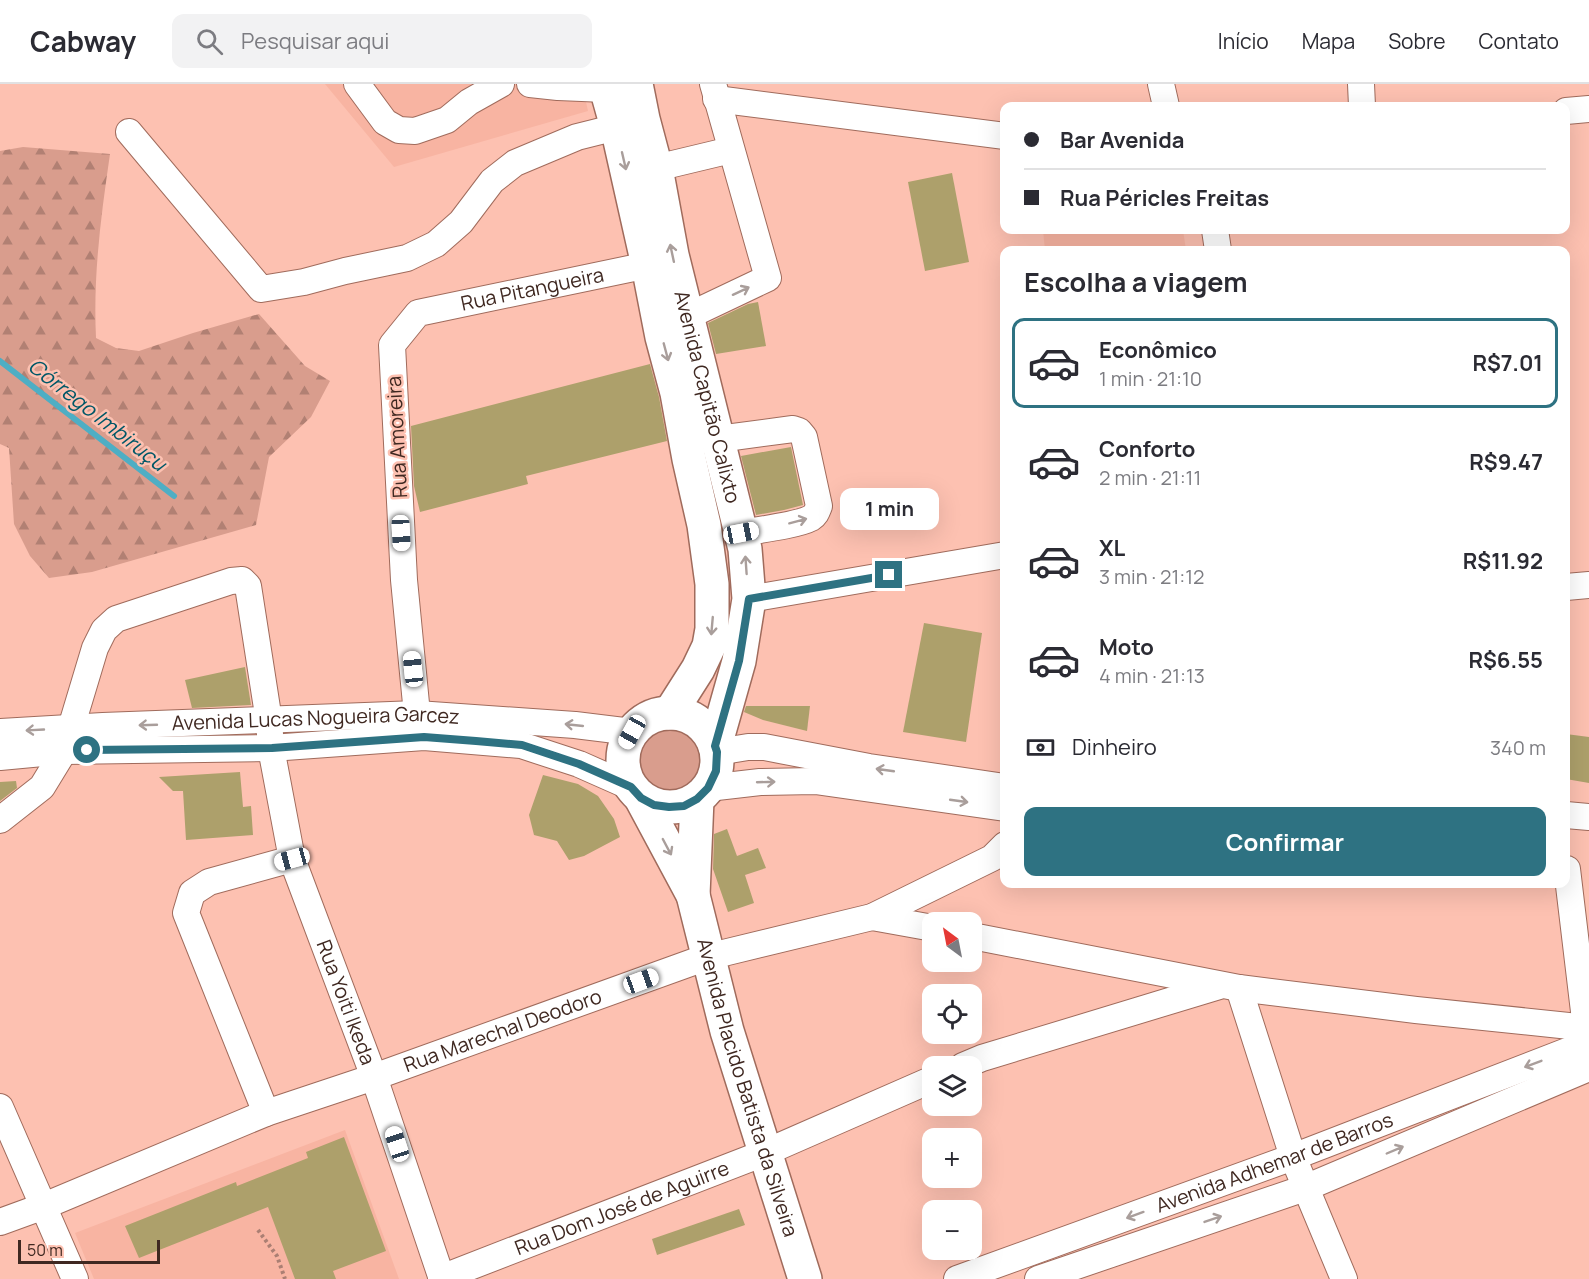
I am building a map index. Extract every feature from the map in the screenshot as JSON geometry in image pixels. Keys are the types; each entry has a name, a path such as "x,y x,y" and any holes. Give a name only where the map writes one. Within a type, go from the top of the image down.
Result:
{"main road":[{"name":"Avenida Capitão Calixto","path":"616,86 617,127 704,525 713,594 709,646 698,669 670,713"},
{"name":"Avenida Capitão Calixto","path":"616,86 643,119 656,168 672,255 745,549 749,599 739,661 716,749"},
{"path":"670,713 685,715 698,722 709,732 716,749 716,771 702,794 684,806 654,805 636,793 624,774 622,759 625,745 632,732 642,721 656,715 670,713"},
{"name":"Avenida Placido Batista da Silveira","path":"636,793 693,895 727,1031 805,1279"},
{"name":"Avenida Placido Batista da Silveira","path":"693,895 702,794"}],"street":[{"path":"357,84 385,122 399,130 415,131 447,120 470,102 501,84"},
{"path":"530,84 558,87 616,86"},
{"path":"1161,84 1165,102"},
{"path":"1361,84 1362,102"},
{"path":"688,316 768,278 714,92 1000,135"},
{"path":"1570,111 1589,109"},
{"path":"129,132 261,289 304,282 407,258 436,244 461,222 492,181 515,163 577,137 617,127"},
{"path":"656,168 731,150"},
{"name":"Rua Pitangueira","path":"418,313 648,265"},
{"name":"Rua Amoreira","path":"417,714 404,580 392,345 418,313"},
{"path":"718,439 793,429 799,431 804,437 819,506 817,513 798,522 741,533"},
{"path":"749,599 1000,556"},
{"name":"Rua Yoiti Ikeda","path":"68,739 95,648 104,630 116,620 231,581 242,580 248,586 272,748 292,859 375,1077 442,1278"},
{"path":"1570,587 1589,585"},
{"name":"Avenida Lucas Nogueira Garcez","path":"0,757 68,739 269,720 417,714 477,729 579,764 636,793"},
{"name":"Avenida Lucas Nogueira Garcez","path":"0,732 68,739 272,748 424,737 477,729 575,724 632,732"},
{"path":"0,820 42,788 68,739"},
{"path":"716,749 764,747 869,767 1000,787"},
{"path":"702,794 760,782 815,781 1000,807"},
{"path":"1570,815 1589,817"},
{"name":"Rua Marechal Deodoro","path":"0,1222 44,1206 266,1113 375,1077 707,957 872,917 992,858 1000,850"},
{"path":"266,1113 186,913 192,893 209,882 292,859"},
{"path":"982,938 1231,987 1416,1010 1588,1045 1574,869"},
{"path":"872,917 922,926"},
{"path":"982,1058 1231,987"},
{"path":"1231,987 1293,1157 1344,1279"},
{"name":"Avenida Adhemar de Barros","path":"957,1279 1293,1157 1588,1045"},
{"name":"Avenida Adhemar de Barros","path":"1038,1279 1305,1188 1588,1045"},
{"name":"Rua Dom José de Aguirre","path":"442,1278 764,1153 922,1084"},
{"path":"0,1107 75,1279"},
{"path":"1078,1235 1086,1263"}],"path":[{"path":"258,1230 277,1256 285,1279"}],"shaded area":[{"path":"325,84 582,84 588,111 394,167"},
{"path":"1043,234 1184,234 1185,246 1045,246"},
{"path":"345,1130 399,1279 94,1279 75,1233"}],"green space":[{"path":"23,147 110,154 97,268 96,338 116,348 139,351 259,314 305,366 330,381 311,417 269,457 256,525 92,572 49,578 30,556 14,524 9,448 0,444 0,151"},
{"path":"670,730 687,735 695,743 700,760 695,777 687,785 670,790 653,785 645,777 640,760 645,743 653,735"}],"building":[{"path":"952,173 969,262 925,271 908,182"},
{"path":"758,302 766,346 716,354 708,323 748,304"},
{"path":"650,364 667,441 526,476 528,484 420,512 414,486 411,426"},
{"path":"791,447 803,505 756,515 741,456"},
{"path":"924,623 982,633 966,742 903,732"},
{"path":"245,667 251,705 192,708 185,680"},
{"path":"746,706 810,706 807,731 763,720 744,712"},
{"path":"1570,735 1589,737 1589,783 1570,780"},
{"path":"240,772 243,807 251,806 253,835 186,840 183,791 173,791 159,777"},
{"path":"543,775 578,784 598,796 614,819 620,837 584,856 569,860 557,841 534,835 529,815"},
{"path":"16,781 17,788 0,801 0,782"},
{"path":"727,829 737,856 758,848 766,868 745,875 754,903 728,912 713,869 714,834"},
{"path":"344,1137 386,1251 333,1271 336,1279 295,1279 268,1207 139,1258 125,1226 236,1182 237,1186 308,1158 306,1152"},
{"path":"739,1209 745,1225 657,1255 652,1239"}],"waterway":[{"name":"Córrego Imbiruçu","path":"0,361 174,496"}],"route":[{"path":"87,750 272,748 424,737 522,745 579,764 631,787 641,798 654,805 684,806 697,799 708,788 716,771 715,746 739,661 749,599 889,575"}]}
